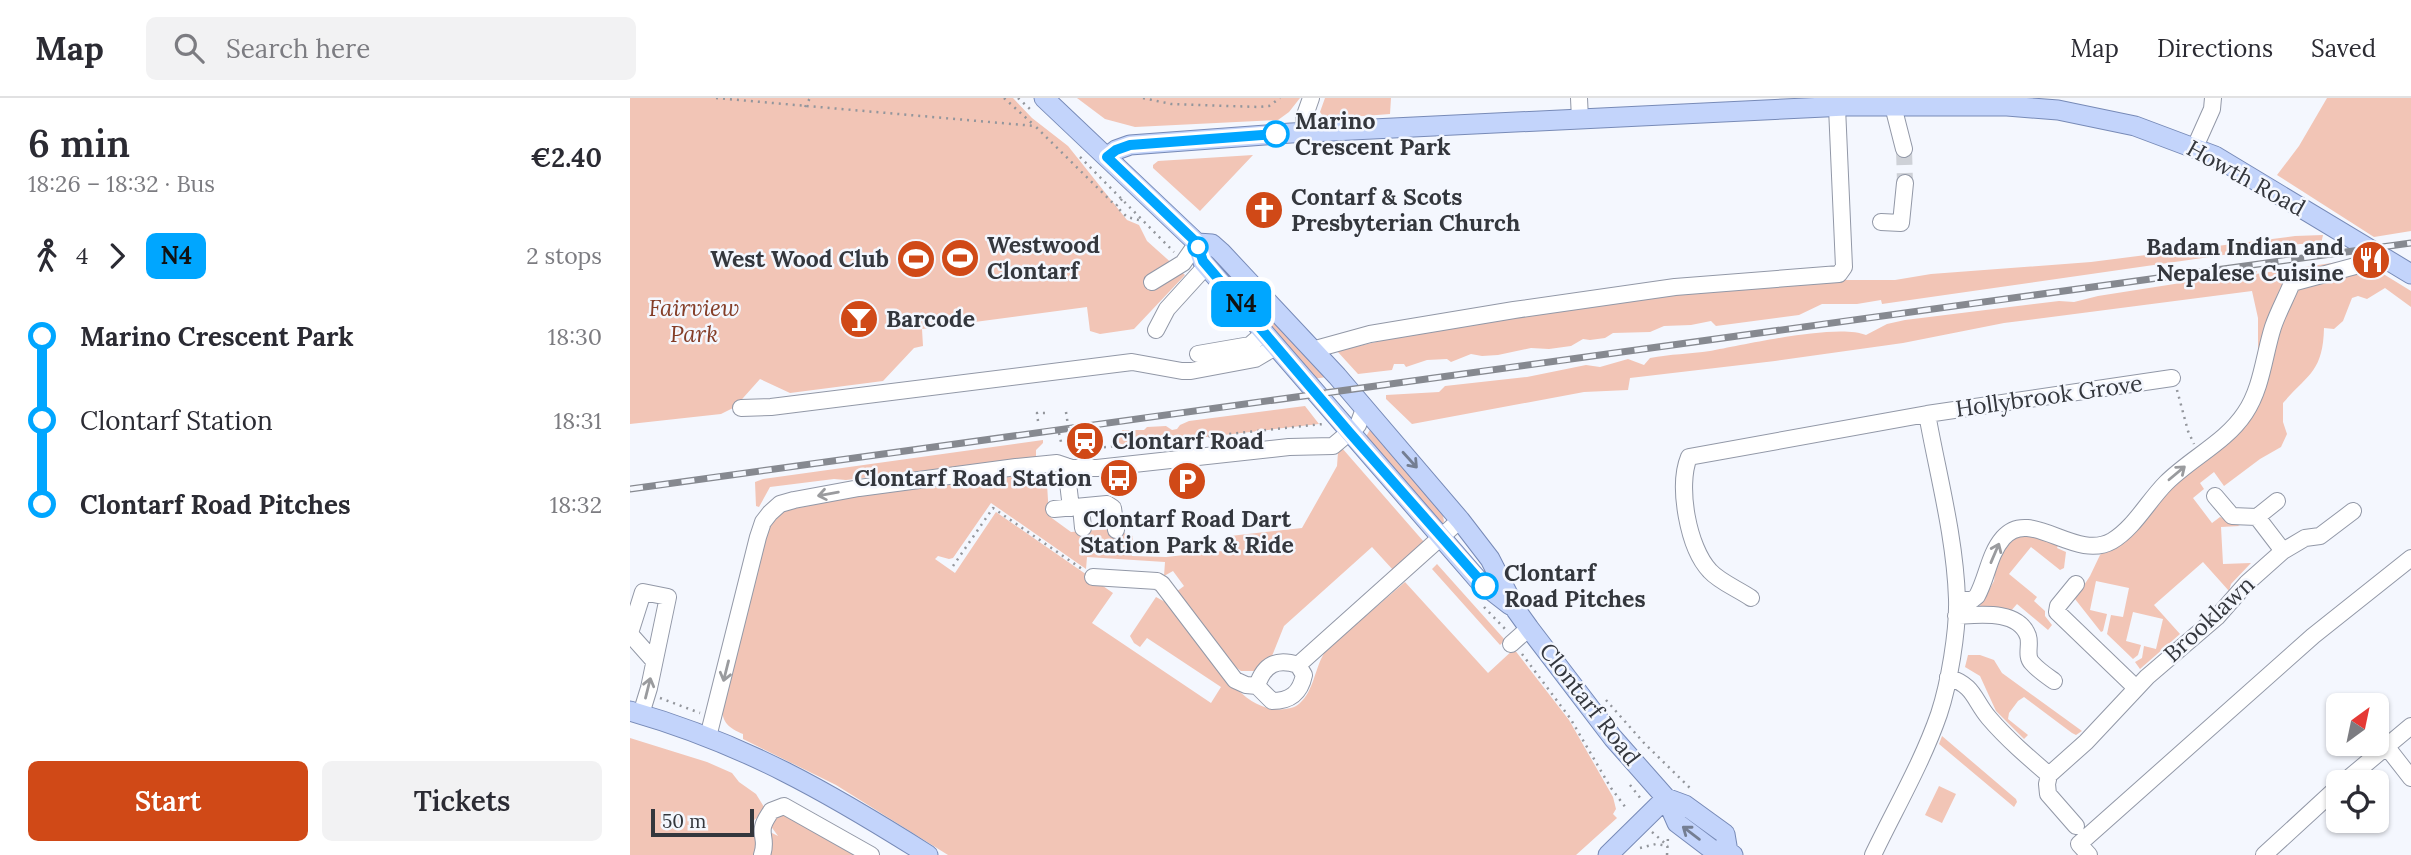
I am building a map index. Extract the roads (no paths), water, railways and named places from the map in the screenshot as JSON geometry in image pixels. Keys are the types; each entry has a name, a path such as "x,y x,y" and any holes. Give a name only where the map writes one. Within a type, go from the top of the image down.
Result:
{"main road":[{"name":"Howth Road","path":"1107,157 1130,145 1304,132 1843,104 2058,104 2135,126 2195,147 2225,161 2411,274"},
{"name":"Clontarf Road","path":"1041,107 1107,157 1197,243 1200,256 1207,265 1440,537 1479,581 1516,610"},
{"name":"Clontarf Road","path":"1197,243 1212,244 1221,252 1312,349 1460,520 1490,559 1516,610 1613,738 1667,798 1677,822 1714,851 1731,853"},
{"path":"636,713 708,737 792,773 841,800 928,855"},
{"path":"1608,855 1667,798"}],"street":[{"path":"1304,132 1304,118 1311,98"},
{"path":"1580,98 1580,119"},
{"path":"2195,147 2212,109 2213,98"},
{"path":"1312,349 1370,334 1675,287 1839,274 1844,267 1843,104"},
{"path":"1894,106 1904,149"},
{"path":"1881,222 1901,223 1905,183"},
{"path":"1152,282 1183,263 1197,243"},
{"path":"1957,608 1978,596 1993,555 2008,533 2018,528 2030,527 2079,546 2110,542 2124,532 2166,483 2235,425 2252,401 2273,326 2292,284 2385,258"},
{"path":"1156,330 1167,309 1207,265"},
{"path":"1198,354 1271,339"},
{"path":"741,408 771,407 1075,361 1132,362 1191,371 1255,359 1271,339"},
{"name":"Hollybrook Grove","path":"1751,598 1717,578 1697,554 1690,531 1684,488 1689,457 1927,414 2172,378"},
{"path":"708,737 758,537 763,522 780,504 859,488 1016,467 1057,463 1097,468 1289,447 1333,446 1358,425 1364,409"},
{"name":"Hollybrook Grove","path":"1873,855 1940,711 1948,677 1957,608 1950,534 1927,414"},
{"path":"1066,466 1083,528"},
{"path":"2215,496 2232,516 2251,518 2257,517 2277,500"},
{"path":"1054,509 1111,505 1114,508 1116,530"},
{"name":"Brooklawn","path":"2049,775 2087,742 2136,688 2217,617 2247,583 2283,551 2305,538 2320,536 2353,511"},
{"path":"2257,517 2283,551"},
{"path":"1298,665 1460,520"},
{"path":"2084,850 2314,635 2411,558"},
{"path":"1093,577 1157,581 1162,584 1235,680 1257,686 1272,701 1286,701 1296,694 1304,675 1298,665 1286,661 1277,662 1266,669 1257,686"},
{"path":"2076,584 2058,606 2057,612 2136,688"},
{"path":"636,713 647,694 668,597 643,592 630,633 654,661"},
{"path":"1957,608 2001,615 2018,624 2027,633 2032,664 2054,681"},
{"path":"1512,643 1529,628"},
{"path":"1948,677 1961,681 1970,688 1987,716 2049,775 2048,793 2076,826"},
{"path":"2389,744 2411,726"},
{"path":"2389,750 2411,778"},
{"path":"2358,770 2374,756"},
{"path":"2264,855 2326,798"},
{"path":"762,855 766,840 763,828 771,811 784,806 872,855"}],"tunnel":[{"path":"1904,149 1905,183"}],"railway":[{"path":"630,489 2411,243"}],"place":[{"name":"Marino Crescent Park","path":"1276,134"},
{"name":"Contarf & Scots Presbyterian Church","path":"1264,210"},
{"name":"Westwood Clontarf","path":"960,258"},
{"name":"West Wood Club","path":"916,259"},
{"name":"Badam Indian and Nepalese Cuisine","path":"2371,260"},
{"name":"Barcode","path":"859,319"},
{"name":"Clontarf Road","path":"1085,441"},
{"name":"Clontarf Road Station","path":"1119,478"},
{"name":"Clontarf Road Dart Station Park & Ride","path":"1187,481"},
{"name":"Clontarf Road Pitches","path":"1485,586"}],"park label":[{"name":"Fairview Park","path":"694,321"}]}
